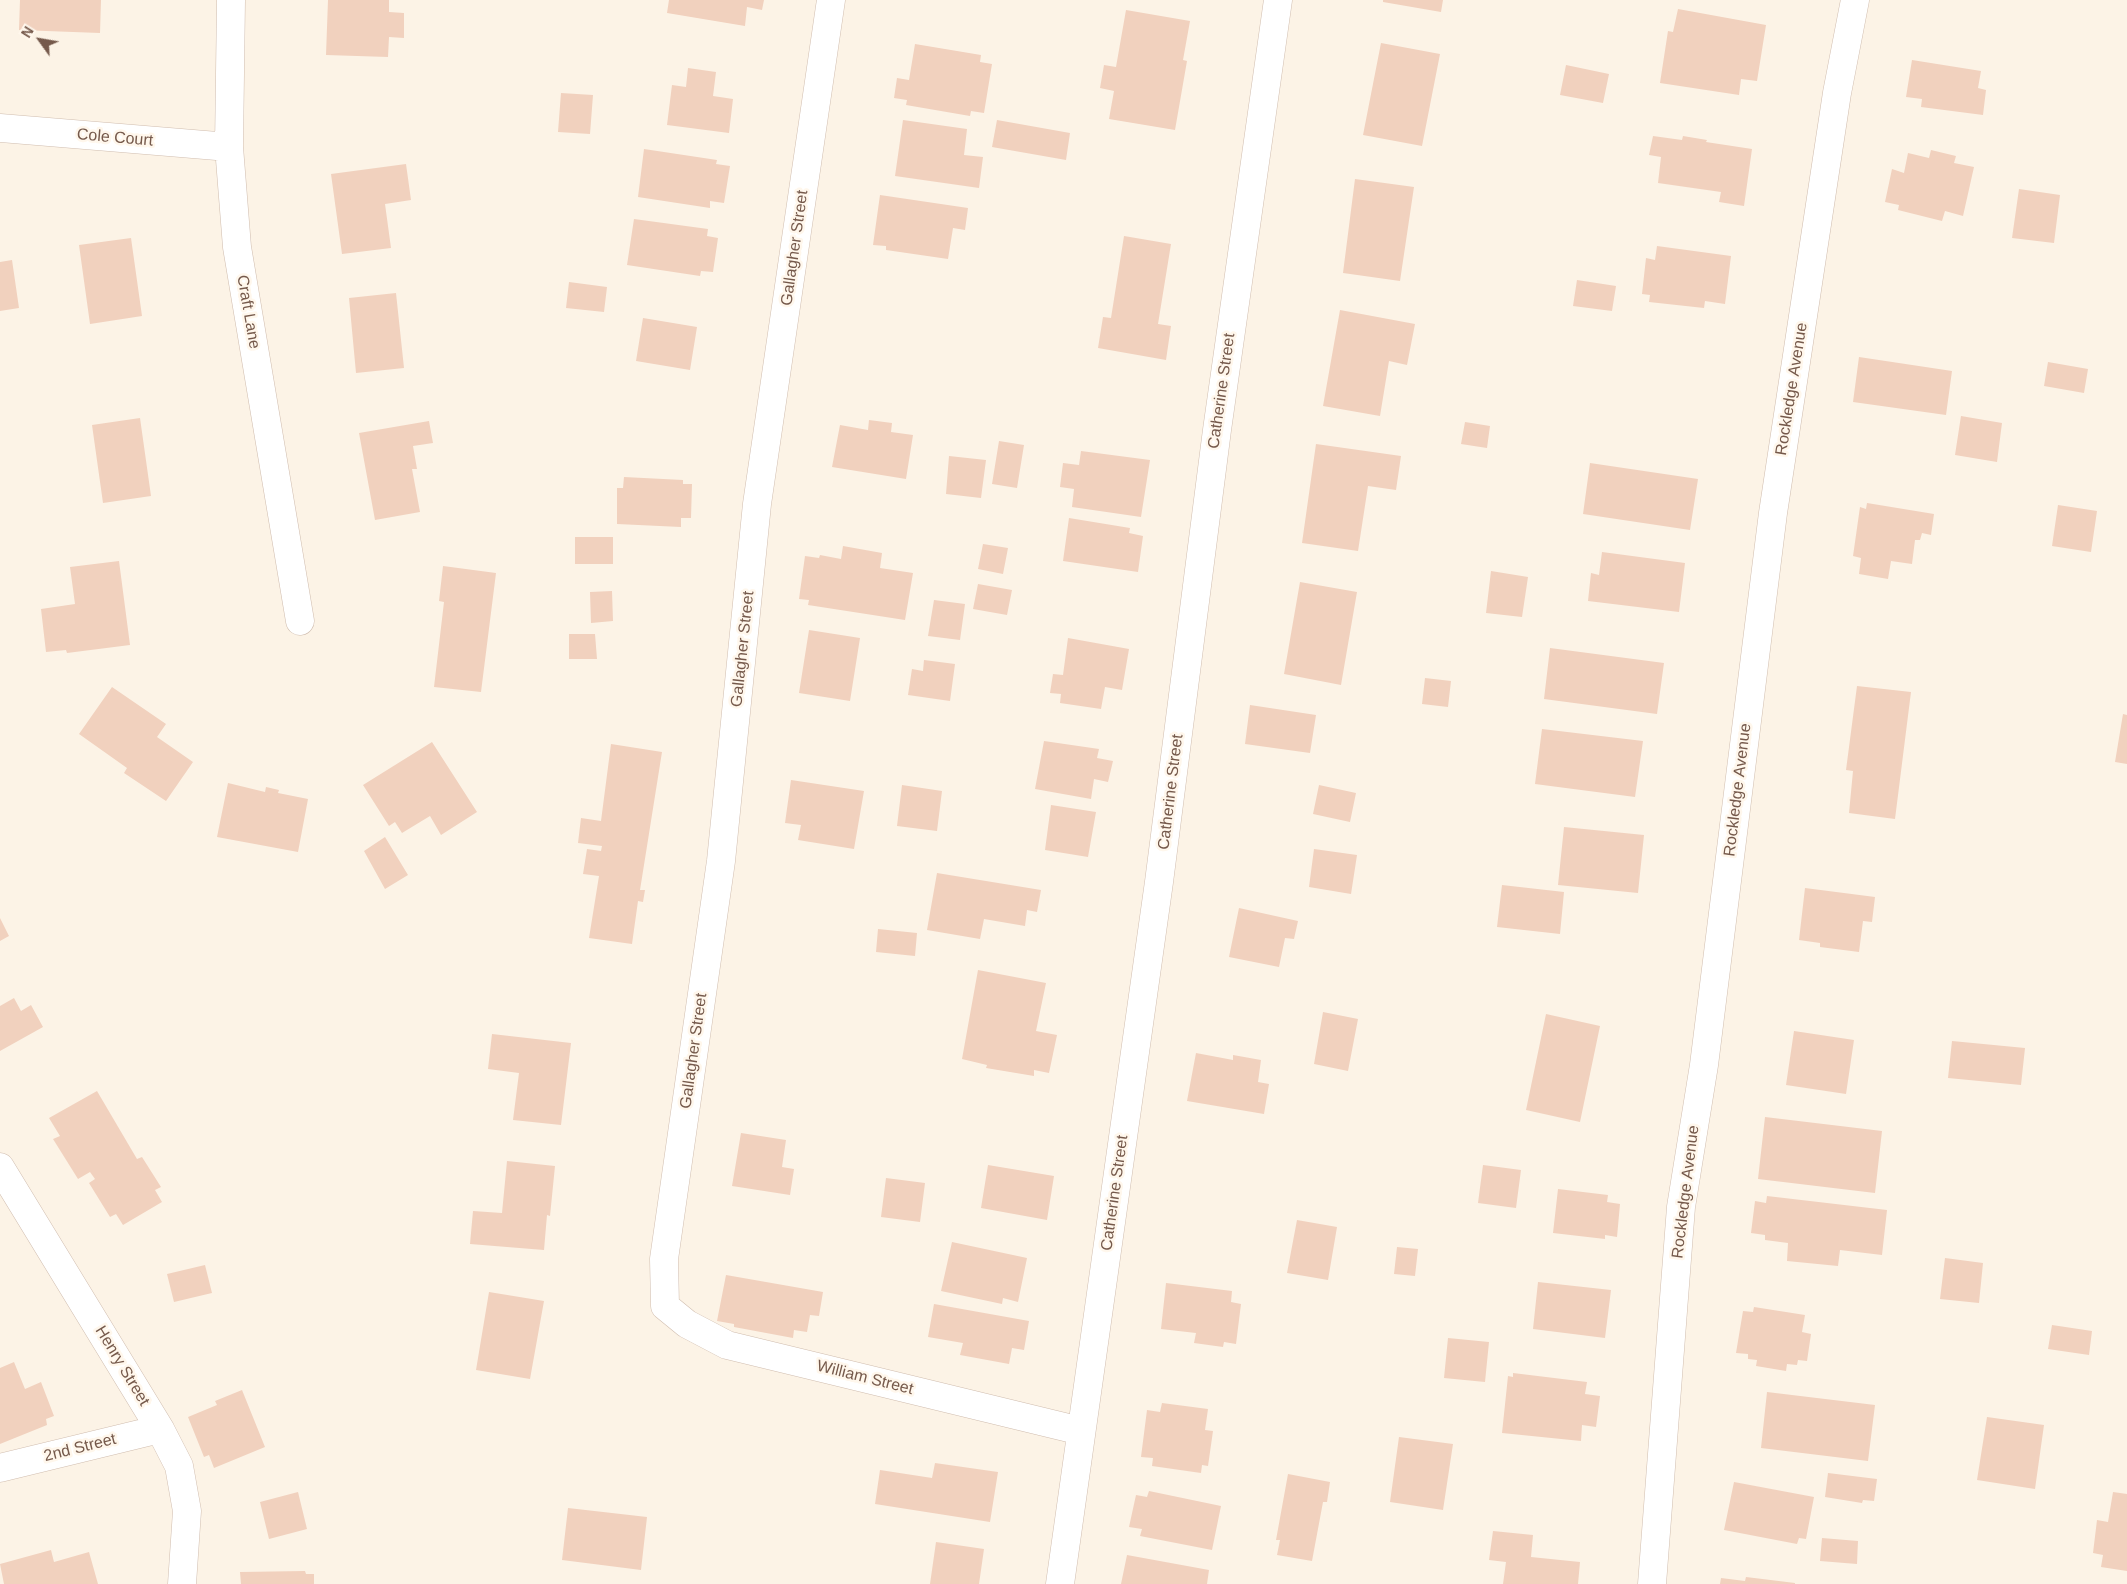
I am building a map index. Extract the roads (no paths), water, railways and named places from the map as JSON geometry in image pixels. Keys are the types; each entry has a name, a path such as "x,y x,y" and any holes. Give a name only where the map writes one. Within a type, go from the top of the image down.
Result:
{"street":[{"name":"Craft Lane","path":"231,0 229,147 237,246 300,621"},
{"name":"Gallagher Street","path":"665,1299 664,1259 721,860 757,504 831,0"},
{"name":"Catherine Street","path":"1060,1584 1160,882 1216,430 1278,0"},
{"name":"Rockledge Avenue","path":"1652,1584 1681,1207 1704,1065 1773,513 1837,93 1855,0"},
{"name":"Cole Court","path":"0,128 229,147"},
{"name":"Henry Street","path":"0,1167 160,1429 179,1466 187,1511 182,1584"},
{"name":"William Street","path":"665,1299 665,1306 687,1324 727,1345 1081,1431"},
{"name":"2nd Street","path":"0,1468 160,1429"}]}
